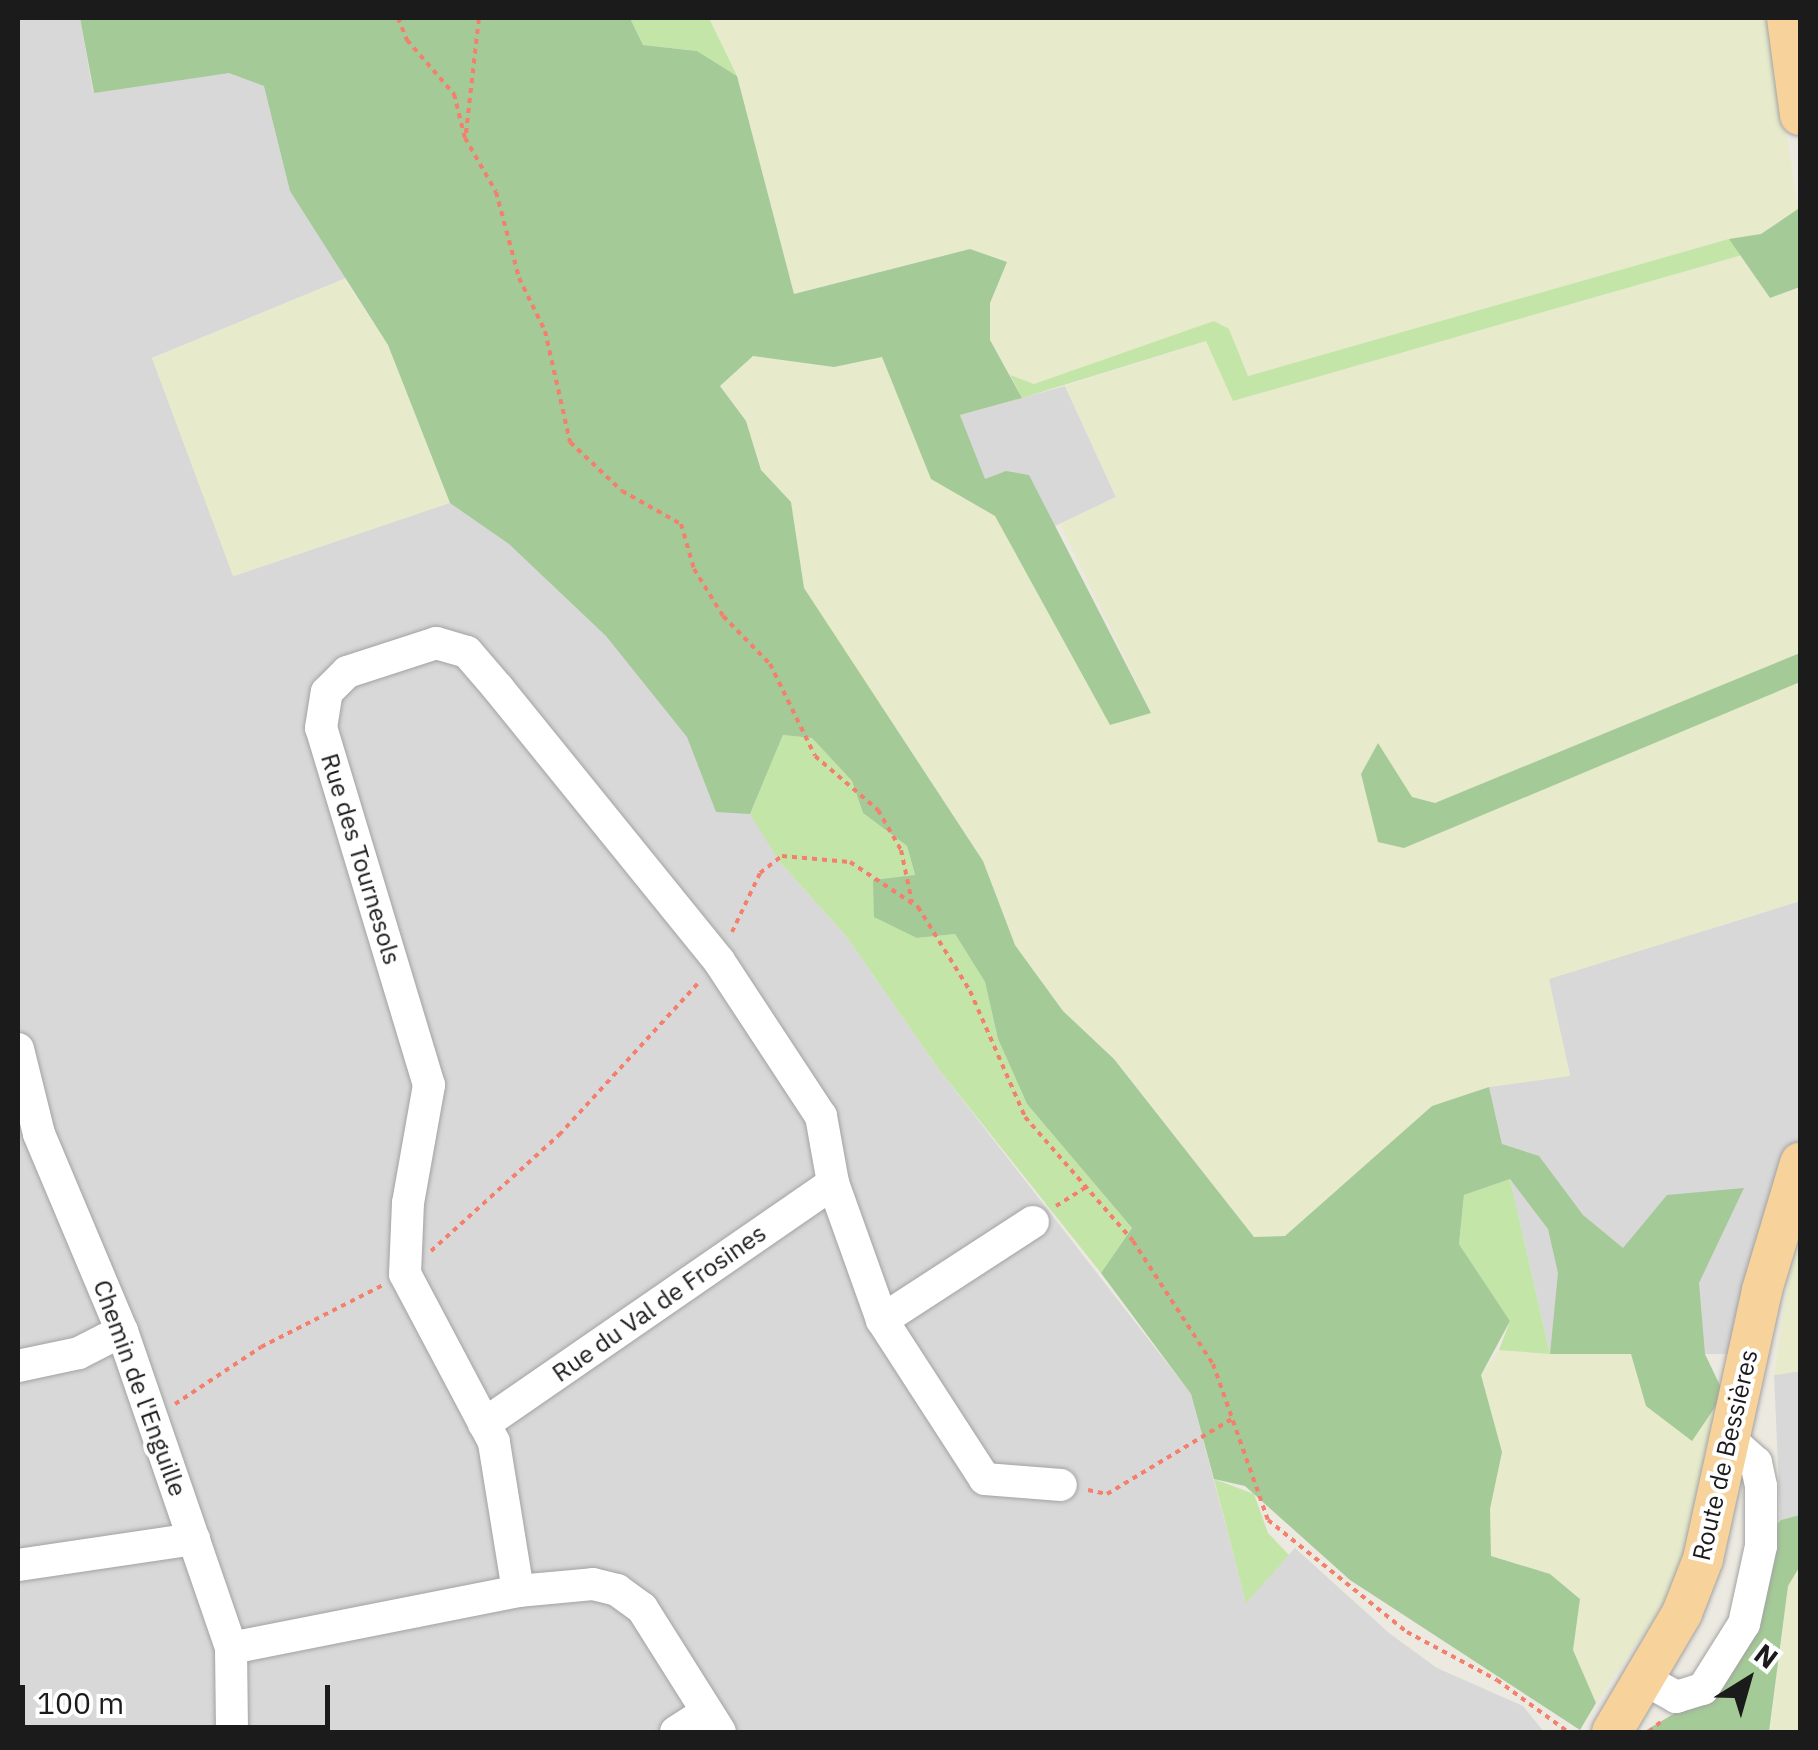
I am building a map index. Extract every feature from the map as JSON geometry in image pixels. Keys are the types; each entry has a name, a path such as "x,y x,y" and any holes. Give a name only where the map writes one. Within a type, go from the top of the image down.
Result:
{"main road":[{"path":"1787,18 1800,115"},
{"name":"Route de Bessières","path":"1612,1732 1644,1679 1704,1559 1734,1443 1762,1290 1800,1163"}],"street":[{"name":"Rue des Tournesols","path":"406,1274 408,1203 429,1085 322,728 327,692 347,672 436,643 467,652 719,960 821,1116 833,1182 882,1320 985,1480 1061,1485"},
{"name":"Chemin de l'Enguille","path":"18,1049 28,1135 122,1330 231,1648 232,1732"},
{"name":"Rue du Val de Frosines","path":"484,1424 833,1182"},
{"path":"882,1320 1033,1222"},
{"path":"406,1274 494,1442 518,1590"},
{"path":"18,1366 79,1354 122,1330"},
{"path":"1644,1679 1676,1698 1702,1689 1744,1624 1761,1546 1761,1486 1756,1463 1734,1443"},
{"path":"18,1565 194,1539"},
{"path":"231,1648 518,1590 593,1584 617,1590 642,1608 713,1722 676,1732"}],"path":[{"path":"398,18 406,40 454,94 465,138 496,192 518,278 544,331 570,442 622,491 681,524 694,569 723,616 770,664 815,756 878,810 901,850 912,902"},
{"path":"465,138 474,106 479,18"},
{"path":"153,1416 261,1347 406,1274 559,1135 719,960 760,873 782,856 850,862 912,902 944,940 1025,1117 1180,1306 1213,1364 1268,1520 1284,1537 1407,1632 1497,1680 1568,1732"},
{"path":"1033,1222 1086,1187"},
{"path":"1061,1485 1106,1494 1232,1419"}],"shaded area":[{"path":"18,18 80,18 93,92 295,18 383,263 152,358 234,576 463,498 551,453 779,861 846,936 940,1071 1191,1394 1246,1602 1295,1548 1389,1633 1437,1668 1523,1706 1544,1732 18,1732"},
{"path":"1065,386 1116,497 1034,536 985,480 960,415"},
{"path":"1800,901 1800,1145 1786,1147 1727,1354 1550,1354 1489,1087 1570,1075 1548,979"},
{"path":"1800,1371 1800,1553 1782,1558 1774,1375"}],"green space":[{"path":"80,18 630,18 643,45 697,51 737,76 794,294 970,249 1007,262 990,303 990,340 1022,398 960,415 985,479 1006,471 1029,475 1151,713 1110,725 995,516 931,479 882,357 834,367 753,356 720,386 746,421 761,470 791,502 804,588 983,861 1015,945 1063,1011 1114,1059 1254,1237 1285,1236 1432,1106 1489,1087 1502,1144 1539,1156 1583,1215 1623,1248 1667,1195 1744,1188 1699,1283 1705,1354 1724,1394 1692,1441 1646,1406 1631,1354 1550,1354 1558,1273 1548,1229 1510,1179 1464,1195 1459,1244 1510,1321 1481,1375 1502,1452 1490,1509 1491,1556 1550,1574 1580,1599 1573,1650 1596,1703 1580,1730 1350,1580 1245,1486 1214,1479 1191,1394 1101,1273 1132,1228 1027,1104 998,1039 985,982 955,934 917,938 874,917 873,880 915,875 907,846 863,813 852,781 812,738 783,735 750,814 716,812 687,737 606,636 509,544 450,503 388,345 290,191 264,86 229,73 94,93"},
{"path":"630,18 709,18 737,76 697,51 643,45"},
{"path":"709,18 1769,18 1798,209 1761,234 1248,377 1229,329 1033,384 1010,375 990,340 990,303 1006,262 969,249 794,294 737,76"},
{"path":"1798,209 1800,287 1770,298 1729,239 1761,234"},
{"path":"1729,239 1742,255 1233,401 1206,341 1022,398 1010,375 1034,384 1214,321 1229,329 1248,376"},
{"path":"1742,255 1770,298 1800,288 1800,653 1435,803 1412,797 1378,744 1361,774 1404,848 1799,681 1800,901 1549,979 1570,1076 1489,1087 1432,1106 1285,1236 1254,1237 1115,1059 1063,1011 1015,945 983,861 803,588 791,502 761,470 746,421 720,386 753,356 834,367 882,357 931,478 995,516 1111,725 1151,712 1060,524 1116,497 1065,386 1207,341 1234,401"},
{"path":"344,279 388,345 450,503 233,576 152,358"},
{"path":"1800,653 1800,682 1404,848 1378,842 1361,774 1378,743 1412,797 1435,803"},
{"path":"783,735 812,738 852,781 863,813 907,846 915,876 917,938 955,934 985,982 998,1039 1027,1104 1132,1228 1101,1273 940,1071 846,936 779,861 750,814"},
{"path":"1510,1179 1550,1354 1499,1350 1510,1321 1459,1244 1464,1195"},
{"path":"1800,1226 1800,1371 1774,1375 1793,1250"},
{"path":"1499,1350 1632,1354 1646,1406 1724,1394 1714,1459 1669,1596 1596,1703 1573,1650 1580,1598 1550,1574 1491,1556 1490,1509 1502,1452 1481,1375"},
{"path":"1214,1479 1254,1494 1268,1533 1289,1555 1246,1603"},
{"path":"1800,1515 1800,1566 1788,1586 1769,1732 1643,1732 1687,1706 1767,1536 1781,1520"},
{"path":"1800,1566 1800,1732 1770,1732 1788,1586"}]}
